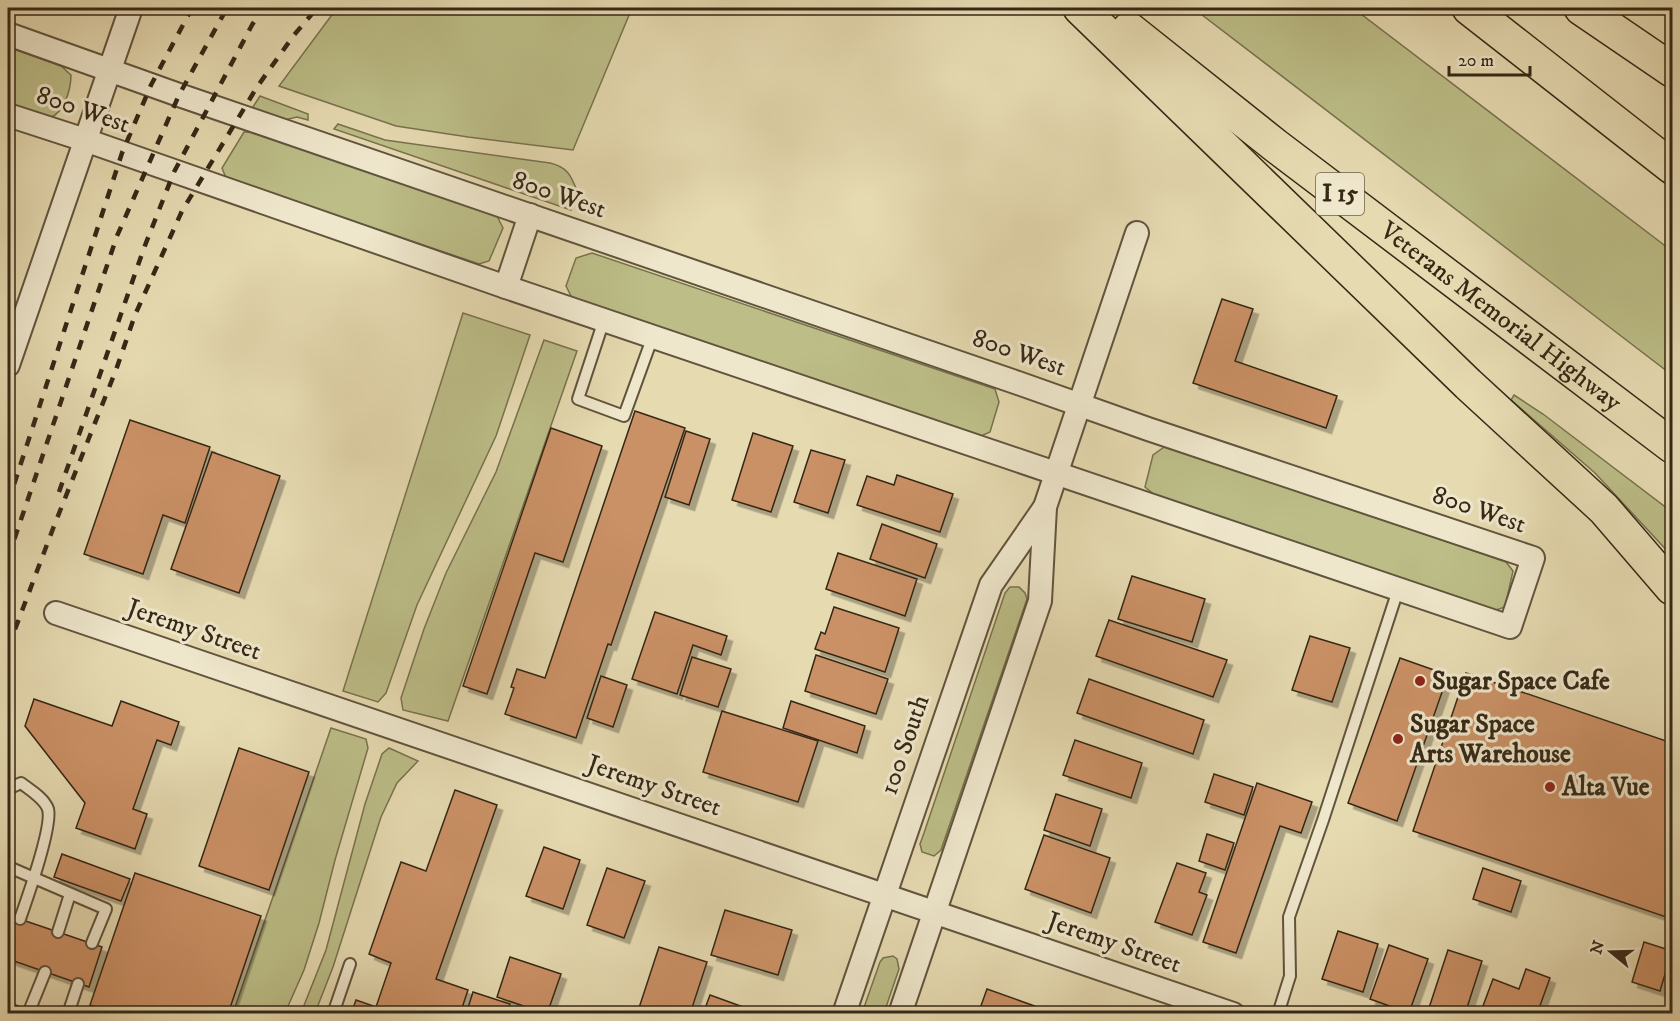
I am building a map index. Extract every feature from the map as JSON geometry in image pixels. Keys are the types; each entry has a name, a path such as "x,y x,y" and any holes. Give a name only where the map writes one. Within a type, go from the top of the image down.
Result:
{"highway":[{"path":"1080,8 1460,376 1604,509 1672,588"},
{"name":"Veterans Memorial Highway","path":"1102,8 1276,146 1672,446"},
{"path":"1468,8 1672,167"},
{"path":"1581,8 1672,70"},
{"path":"1581,377 1672,460"}],"street":[{"path":"8,365 131,8"},
{"name":"800 West","path":"8,34 109,71 1080,405 1533,558 1510,627 506,287 86,140 8,115"},
{"path":"506,287 530,215"},
{"name":"100 South","path":"844,1014 991,585 1045,507 1137,233"},
{"name":"100 South","path":"900,1014 1040,601 1045,507"},
{"name":"Jeremy Street","path":"56,613 1233,1014"}],"lane":[{"path":"604,320 578,399 624,416 653,336"},
{"path":"1278,1014 1290,976 1289,917 1398,590"},
{"path":"8,789 21,783 47,806 50,818 20,919"},
{"path":"8,881 9,868 106,909 92,943"},
{"path":"58,932 70,894"},
{"path":"333,1014 350,964"},
{"path":"28,1014 45,972"},
{"path":"68,1014 78,984"},
{"path":"8,1008 21,1014"}],"green space":[{"path":"337,8 632,8 573,150 396,126 279,86"},
{"path":"1193,8 1353,8 1672,251 1672,375"},
{"path":"8,47 61,66 71,75 66,100 55,115 50,118 8,106"},
{"path":"260,96 308,114 308,120 297,117 284,120 251,110"},
{"path":"338,124 385,140 556,165 568,173 577,191 571,210 334,129"},
{"path":"244,132 256,132 497,216 503,228 489,261 479,264 226,178 222,168"},
{"path":"592,253 995,389 999,402 990,432 977,438 573,300 566,286 576,258"},
{"path":"463,313 530,335 496,436 417,605 386,693 378,702 343,691"},
{"path":"544,340 577,351 448,721 403,710 401,698 424,629 446,573 496,472"},
{"path":"1514,395 1543,414 1672,512 1672,556 1595,473 1511,400"},
{"path":"1167,445 1506,562 1513,571 1505,607 1490,612 1156,496 1145,487 1153,455"},
{"path":"1010,587 1019,587 1027,599 941,850 934,856 922,852 920,844 1005,593"},
{"path":"331,728 366,739 368,748 304,970 285,1013 233,1013"},
{"path":"389,748 418,761 397,783 381,817 333,967 315,1013 301,1013 326,950 365,804 382,754"},
{"path":"893,956 897,959 899,969 884,1013 862,1013 880,962 883,958"}],"building":[{"path":"1222,299 1253,309 1235,361 1337,396 1326,428 1193,383"},
{"path":"635,411 685,428 611,645 608,644 576,738 505,714 514,688 511,687 517,669 545,678"},
{"path":"130,420 210,447 185,523 163,515 143,574 84,554"},
{"path":"551,428 602,446 563,562 535,553 487,694 463,686"},
{"path":"686,431 710,439 689,505 665,497"},
{"path":"753,433 793,446 771,512 732,500"},
{"path":"811,450 845,460 828,513 794,502"},
{"path":"212,452 280,476 239,593 171,569"},
{"path":"897,475 953,494 940,532 857,505 867,476 894,485"},
{"path":"882,524 937,544 925,578 870,559"},
{"path":"838,553 917,579 905,616 826,589"},
{"path":"1132,576 1205,599 1192,642 1118,619"},
{"path":"834,607 899,628 885,672 815,649 821,632 825,634"},
{"path":"655,612 727,636 721,655 693,645 677,694 632,679"},
{"path":"1109,620 1227,660 1213,697 1096,656"},
{"path":"1310,636 1350,648 1332,702 1292,690"},
{"path":"816,655 888,679 876,714 805,691"},
{"path":"692,657 731,669 718,707 680,695"},
{"name":"Sugar Space Arts Warehouse","path":"1400,658 1448,675 1397,821 1348,803"},
{"name":"Alta Vue","path":"1466,673 1672,743 1672,919 1413,831"},
{"path":"601,676 627,685 613,727 587,718"},
{"path":"1089,679 1204,720 1193,754 1077,713"},
{"path":"34,699 112,726 121,701 179,722 171,745 157,740 133,809 147,814 135,849 76,828 85,803 25,726"},
{"path":"791,701 865,726 857,753 783,728"},
{"path":"722,711 818,741 798,802 703,772"},
{"path":"1075,740 1142,763 1131,798 1063,775"},
{"path":"239,748 309,772 269,890 199,866"},
{"path":"1214,774 1253,787 1244,815 1205,802"},
{"path":"1257,783 1312,802 1301,833 1280,826 1236,953 1203,942"},
{"path":"455,790 497,805 436,979 468,990 460,1014 351,1014 356,1000 376,1007 391,963 369,954 401,862 426,871"},
{"path":"1056,794 1102,809 1090,846 1044,830"},
{"path":"1207,834 1234,843 1225,870 1199,861"},
{"path":"1044,835 1110,858 1091,913 1025,889"},
{"path":"544,847 580,860 563,909 526,896"},
{"path":"62,854 130,879 121,901 54,877"},
{"path":"1177,863 1206,873 1199,892 1207,895 1192,935 1155,922"},
{"path":"607,868 645,881 624,938 587,925"},
{"path":"1483,868 1521,881 1511,912 1473,899"},
{"path":"135,873 261,916 228,1014 115,1014 90,1005"},
{"path":"725,910 792,930 778,975 711,955"},
{"path":"8,915 102,947 89,987 8,959"},
{"path":"1338,931 1378,944 1363,992 1322,979"},
{"path":"1644,942 1672,951 1660,991 1632,982"},
{"path":"1389,945 1428,959 1409,1013 1370,999"},
{"path":"659,947 707,962 690,1014 637,1014"},
{"path":"1448,950 1482,961 1465,1014 1427,1014"},
{"path":"510,957 561,974 547,1014 497,997"},
{"path":"1526,969 1550,978 1537,1014 1480,1014 1493,979 1519,989"},
{"path":"987,989 1043,1009 1041,1014 978,1014"},
{"path":"473,992 510,1004 507,1014 466,1014"},
{"path":"710,995 757,1012 756,1014 703,1014"}],"railway":[{"path":"8,503 122,153 151,85 192,8"},
{"path":"8,558 117,236 179,95 227,8"},
{"path":"59,492 144,248 174,172 263,8"},
{"path":"8,648 116,370 135,315 182,211 257,87 294,35 317,8"}],"place":[{"name":"Sugar Space Cafe","path":"1420,681"},
{"name":"Sugar Space Arts Warehouse","path":"1398,739"},
{"name":"Alta Vue","path":"1550,787"}]}
